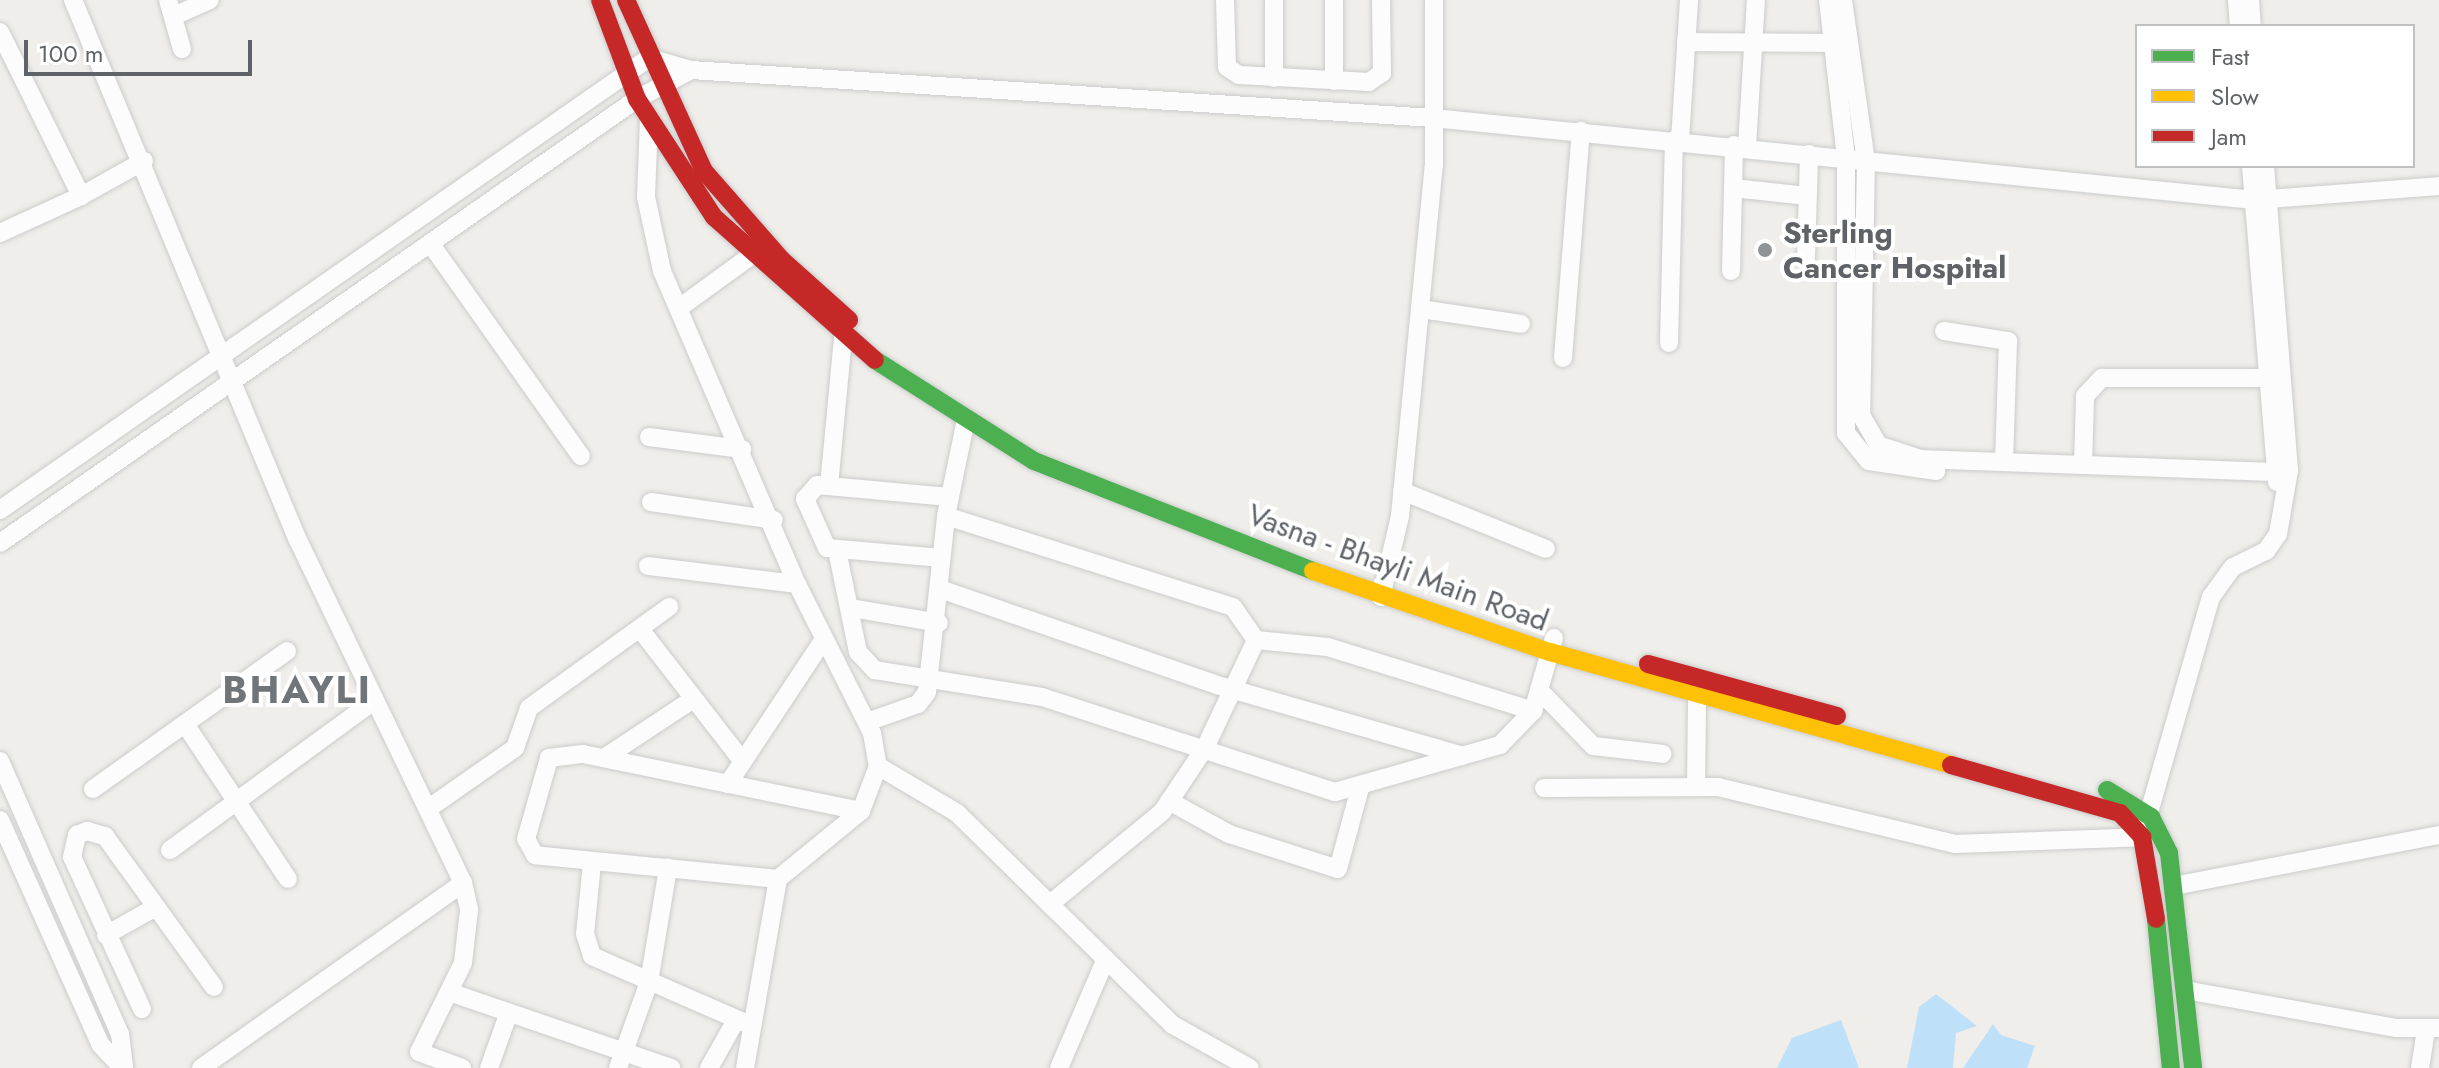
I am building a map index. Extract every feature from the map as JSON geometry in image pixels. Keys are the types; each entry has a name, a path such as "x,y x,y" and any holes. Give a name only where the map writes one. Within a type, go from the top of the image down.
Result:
{"main road":[{"name":"Vasna - Bhayli Main Road","path":"600,0 637,99 681,175 752,255 843,338 1034,461 1377,587 1552,645 1697,698 2097,804 2120,813 2142,837"},
{"name":"Vasna - Bhayli Main Road","path":"626,0 660,85 727,199 864,333 1042,446 1377,587"},
{"name":"Vasna - Bhayli Main Road","path":"1552,645 2101,787 2151,817"},
{"path":"2151,817 2169,853 2193,1068"},
{"path":"2142,837 2151,864 2171,1068"}],"street":[{"path":"73,0 144,161 221,351 230,383 375,700 463,883 468,938 449,992 419,1052 462,1068"},
{"path":"182,49 171,8 210,0"},
{"path":"1225,0 1227,67 1239,75 1369,82 1382,73 1381,0"},
{"path":"1274,0 1274,78"},
{"path":"1334,0 1334,81"},
{"path":"1377,587 1388,514 1427,118 1422,0"},
{"path":"1377,587 1402,491 1420,309 1434,0"},
{"path":"1669,343 1677,140 1689,0"},
{"path":"1731,271 1733,188 1741,146 1756,0"},
{"path":"1828,0 1846,158 1843,401 1854,448 1869,461 1926,471 2119,466"},
{"path":"1843,0 1866,161 1861,415 1868,430 1898,454 2004,462 2274,472"},
{"path":"2237,0 2239,24"},
{"path":"2250,0 2252,24"},
{"path":"0,32 81,196"},
{"path":"1686,42 1834,43"},
{"path":"0,510 221,351 649,58 691,70 1427,118 1581,131 2261,200 2439,186"},
{"path":"0,543 637,99 691,70"},
{"path":"649,119 646,197 679,308 774,520 797,584 867,722 878,766 861,811 778,879 744,1023 745,1068"},
{"path":"1563,358 1581,131"},
{"path":"1806,258 1809,154"},
{"path":"0,233 81,196 144,161"},
{"path":"1544,788 1696,786 1955,844 2142,837 2151,817 2211,597 2233,567 2266,551 2283,508 2289,470 2261,200 2252,168"},
{"path":"2265,168 2261,200 2267,378 2274,472 2283,508"},
{"path":"1733,188 1808,196"},
{"path":"430,243 581,456"},
{"path":"679,308 752,255"},
{"path":"1420,309 1521,324"},
{"path":"1944,331 2008,341 2004,462"},
{"path":"829,486 843,338"},
{"path":"2083,465 2085,396 2102,378 2267,378"},
{"path":"867,722 918,704 930,680 939,623 946,516 966,419"},
{"path":"649,437 742,449"},
{"path":"941,558 837,550 818,541 805,499 810,488 829,486 949,497"},
{"path":"1402,491 1546,549"},
{"path":"651,502 774,520"},
{"path":"946,516 1233,607 1256,640 1328,647 1533,711"},
{"path":"837,550 864,662 930,680 1042,697 1205,748 1305,786 1360,788 1500,745 1533,711 1552,645"},
{"path":"648,566 797,584"},
{"path":"940,589 1235,689 1465,756"},
{"path":"429,808 515,748 529,708 669,607"},
{"path":"851,608 939,623"},
{"path":"640,629 743,762"},
{"path":"728,784 824,639"},
{"path":"1050,904 1104,866 1169,801 1205,748 1256,640"},
{"path":"93,789 287,651"},
{"path":"1539,690 1593,746 1663,754"},
{"path":"1696,786 1697,698"},
{"path":"604,758 693,699"},
{"path":"170,850 375,700"},
{"path":"185,724 288,879"},
{"path":"778,879 535,855 526,839 554,752 604,758 861,811"},
{"path":"0,761 120,1034 123,1068"},
{"path":"878,766 957,813 1050,904 1104,963 1173,1025 1250,1068"},
{"path":"1169,801 1229,834 1338,869 1360,788"},
{"path":"0,820 100,1044 123,1068"},
{"path":"142,1009 72,857 77,835 87,831 105,836 214,987"},
{"path":"2174,886 2439,835"},
{"path":"592,863 587,947 592,956 744,1023"},
{"path":"620,1060 649,982 668,868"},
{"path":"201,1068 463,883"},
{"path":"106,935 156,907"},
{"path":"47,927 94,908"},
{"path":"1059,1068 1104,963"},
{"path":"2185,990 2433,1028 2420,1068"},
{"path":"449,992 509,1012 620,1060 671,1068"},
{"path":"489,1068 509,1012"},
{"path":"709,1068 744,1023"}],"water":[{"path":"1936,994 1977,1026 1956,1033 1953,1068 1907,1068 1919,1007"},
{"path":"1841,1020 1859,1068 1777,1068 1792,1038"},
{"path":"1993,1024 2001,1035 2035,1046 2027,1068 1963,1068"}],"traffic: fast":[{"path":"875,360 1034,461 1313,571"},
{"path":"2107,790 2151,817 2169,853 2193,1068"},
{"path":"2156,919 2171,1068"}],"traffic: slow":[{"path":"1313,571 1550,652 1951,765"}],"traffic: jam":[{"path":"600,0 637,99 714,217 875,360"},
{"path":"626,0 704,171 782,260 849,320"},
{"path":"1648,664 1837,716"},
{"path":"1951,765 2120,813 2142,837 2156,919"}],"place":[{"name":"Sterling Cancer Hospital","path":"1765,250"}],"district":[{"name":"BHAYLI","path":"297,690"}]}
